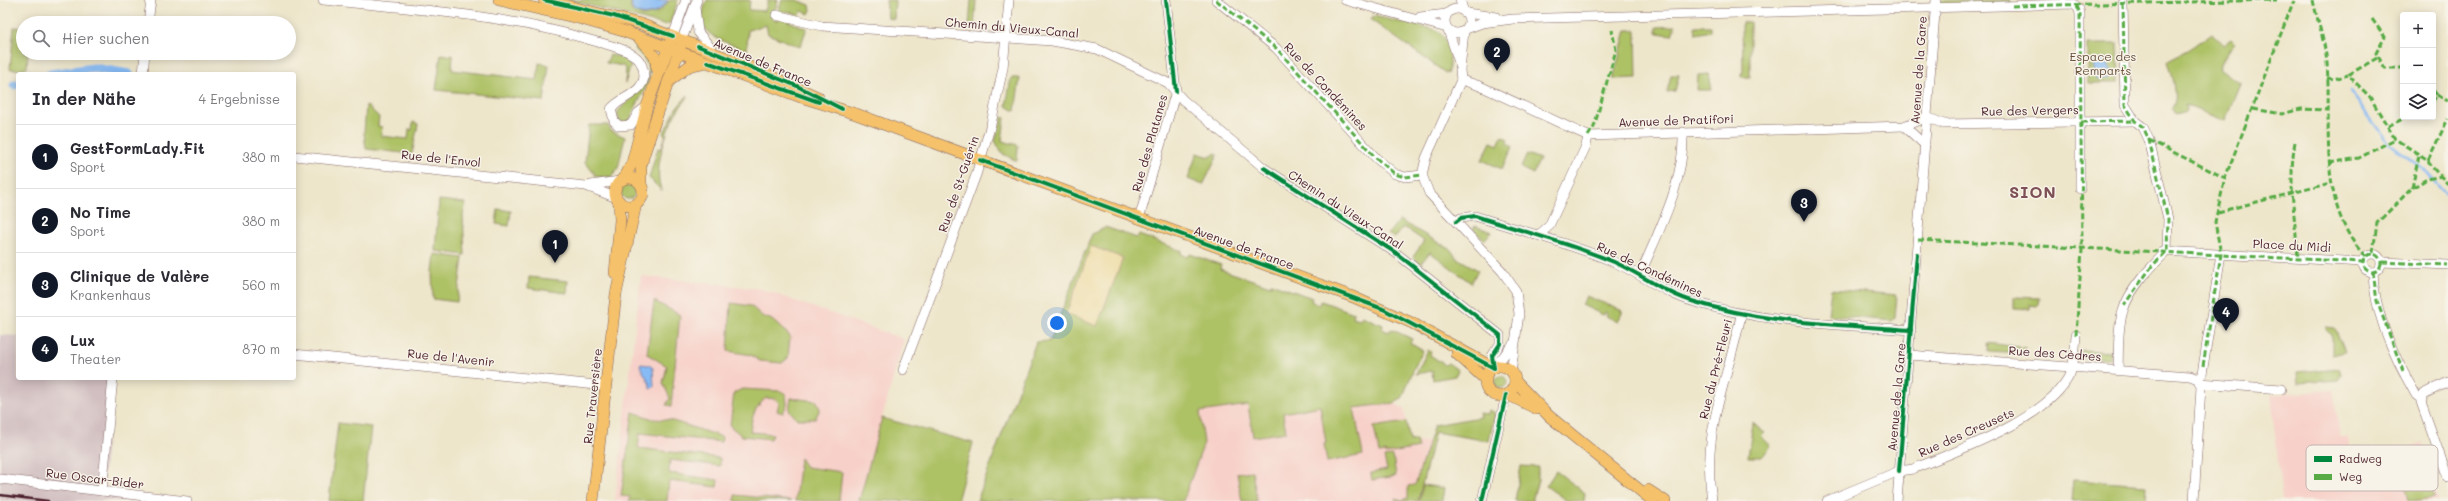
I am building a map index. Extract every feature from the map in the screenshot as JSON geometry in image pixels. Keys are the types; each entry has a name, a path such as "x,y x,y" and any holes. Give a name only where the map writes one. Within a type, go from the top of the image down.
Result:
{"main road":[{"name":"Avenue de France","path":"499,0 578,18 636,35 801,97 842,109 1364,302 1426,330 1494,368"},
{"name":"Avenue de France","path":"544,0 614,16 678,38 797,86 842,109"},
{"path":"636,35 648,47 655,57 658,74"},
{"path":"673,49 668,82 641,166 642,195 636,204 627,206 618,200 616,189 632,163 647,106 658,74 678,38"},
{"path":"668,82 689,66 708,62"},
{"path":"622,180 632,178 641,185"},
{"name":"Rue Traversière","path":"593,501 616,294 618,200"},
{"name":"Rue Traversière","path":"616,294 636,204"},
{"name":"Avenue de France","path":"1426,330 1474,367 1486,380"},
{"path":"1549,416 1506,395 1500,396 1491,392 1486,385 1488,373 1494,368 1504,367 1549,416 1653,501"},
{"path":"1506,395 1513,388 1513,376"},
{"path":"1606,462 1665,501"}],"street":[{"path":"149,16 151,0"},
{"path":"323,0 475,15 520,22 578,37 630,53 637,58 643,66 644,76 637,90 611,109 614,121 619,126 631,125 638,113 647,106"},
{"path":"678,38 686,0"},
{"name":"Rue de St-Guérin","path":"903,370 964,210 998,101 1006,37 1008,0"},
{"name":"Rue des Platanes","path":"1138,219 1176,91 1166,0"},
{"name":"Rue de Condémines","path":"1216,0 1276,48 1376,158 1395,174 1405,177 1422,175"},
{"path":"1345,0 1447,29 1454,33 1482,23 1513,18 1935,3 2012,6 2070,3 2077,6 2080,14 2080,189"},
{"path":"1452,0 1445,21 1460,67"},
{"path":"1460,0 1469,23 1465,30 1460,67 1461,80 1426,158 1422,175 1429,193 1502,271 1516,291 1519,299 1520,314 1514,343 1513,376"},
{"name":"Avenue de la Gare","path":"1897,501 1935,3"},
{"path":"2118,369 2121,324 2124,305 2152,266 2165,251 2167,213 2148,140 2143,127 2135,121 2125,105 2123,3"},
{"path":"678,38 696,4"},
{"path":"696,4 698,32 715,53"},
{"path":"1403,16 1427,17 1448,13 1457,9 1465,12 1513,18"},
{"name":"Chemin du Vieux-Canal","path":"776,15 822,26 1048,40 1097,49 1143,69 1168,83 1183,100 1264,168 1396,254 1500,335 1500,344 1492,356 1494,368"},
{"path":"143,72 144,60"},
{"name":"Avenue de Pratifori","path":"1461,80 1480,86 1588,136 1904,126 1927,117"},
{"name":"Rue des Vergers","path":"1927,117 1944,124 2135,121"},
{"path":"1904,126 1925,145"},
{"path":"1640,275 1673,196 1680,163 1683,132"},
{"path":"1535,235 1549,226 1586,146 1588,136"},
{"name":"Rue de l'Envol","path":"296,156 586,186 622,180"},
{"name":"Rue de l'Envol","path":"586,186 618,200"},
{"name":"Rue de Condémines","path":"1456,222 1461,218 1476,216 1588,252 1640,275 1662,288 1693,302 1741,315 1808,323 1911,330"},
{"name":"Place du Midi","path":"2165,251 2363,262"},
{"path":"2374,253 2379,256 2382,262 2378,270 2373,272 2365,269 2363,262 2365,256 2374,253"},
{"path":"2194,501 2199,381 2202,374 2221,254"},
{"path":"2382,262 2448,265"},
{"path":"2373,272 2377,301 2394,351 2416,395 2421,399"},
{"name":"Rue du Pré-Fleuri","path":"1712,501 1710,461 1713,422 1741,315"},
{"path":"2073,366 2076,335"},
{"path":"1494,368 1514,343"},
{"name":"Rue de l'Avenir","path":"296,354 606,386"},
{"name":"Rue des Cèdres","path":"1909,355 2118,369 2190,376 2199,381 2280,389"},
{"name":"Rue des Creusets","path":"1827,501 1899,471 1920,466 2027,418 2054,394 2069,376 2073,366"},
{"path":"102,491 113,380"},
{"path":"2437,445 2422,408 2421,399 2424,394 2448,382"},
{"path":"1482,501 1506,395"},
{"path":"2438,447 2448,478"},
{"name":"Rue Oscar-Bider","path":"0,478 187,501"}],"shaded area":[{"path":"641,276 761,289 904,339 859,501 615,501"},
{"path":"0,335 16,336 16,380 113,380 102,491 187,501 0,501"},
{"path":"2333,390 2340,437 2348,437 2349,445 2306,445 2306,491 2436,491 2439,501 2282,501 2271,395"},
{"path":"1277,400 1350,408 1394,403 1404,409 1410,441 1429,442 1420,501 1183,501 1204,443 1200,412"},
{"path":"2422,442 2423,445 2416,445"}],"green space":[{"path":"569,0 631,0 631,10 643,16 660,11 670,0 678,0 670,23 664,25"},
{"path":"707,0 750,0 749,10 765,11 768,0 778,0 772,19 777,21 780,18 807,28 800,47 768,34 766,25 748,30 747,50 718,39 706,29 703,21 703,12"},
{"path":"782,0 797,0 810,5 811,10 809,14 802,11 799,15 790,12 778,11"},
{"path":"886,0 895,0 894,19 888,18"},
{"path":"971,0 976,0 974,28 969,28"},
{"path":"1936,0 2010,0 2012,6 1935,6"},
{"path":"1373,16 1437,30 1449,43 1450,64 1447,74 1371,20"},
{"path":"1742,22 1750,22 1750,77 1741,77 1741,73 1743,73"},
{"path":"1675,26 1672,35 1657,33 1657,27"},
{"path":"1695,26 1711,26 1711,31 1696,34"},
{"path":"14,27 16,27 16,60 28,60 27,68 23,68 23,70 10,69"},
{"path":"1626,30 1636,30 1637,78 1613,79"},
{"path":"2212,33 2223,45 2231,39 2235,43 2218,68 2240,84 2225,121 2185,105 2186,111 2175,114 2171,108 2174,104 2175,92 2168,61 2189,50"},
{"path":"637,43 649,55 650,74 646,88 630,120 625,122 619,121 617,113 645,83 648,76 648,68 644,59 634,49"},
{"name":"Espace des Remparts","path":"2088,44 2118,44 2119,83 2088,83"},
{"path":"441,54 453,56 452,70 537,80 539,63 549,65 544,101 436,90"},
{"path":"610,55 623,57 631,65 625,83 626,70 623,66 606,63"},
{"path":"1709,74 1712,90 1697,90 1698,75"},
{"path":"1671,75 1679,75 1675,91 1667,92"},
{"path":"1011,78 1020,78 1015,111 1006,106"},
{"path":"688,95 673,118 666,136 663,134 676,109"},
{"path":"366,105 379,117 378,126 382,127 381,136 408,139 409,129 412,130 413,122 418,124 412,154 366,149 364,133"},
{"path":"1002,117 1005,118 1002,141 1018,145 1017,161 1003,154 995,141"},
{"path":"589,125 608,125 611,131 625,137 618,168 611,177 597,177 585,162"},
{"path":"1502,136 1508,139 1507,143 1513,147 1502,169 1482,160 1491,142 1498,145"},
{"path":"665,139 659,173 659,183 662,191 649,178 658,148 661,149"},
{"path":"1197,153 1210,157 1216,153 1218,155 1203,185 1188,179"},
{"path":"1527,154 1540,159 1533,174 1521,168"},
{"path":"625,185 631,185 635,189 635,195 631,199 625,199 621,195 621,189"},
{"path":"439,200 466,203 463,215 465,255 435,251"},
{"path":"498,209 511,211 509,226 496,224"},
{"path":"1399,220 1450,249 1457,258 1478,270 1471,283 1430,252 1418,267 1416,266 1418,261 1413,257 1424,241 1404,227 1395,238 1388,234"},
{"path":"1475,226 1492,232 1484,240 1473,229"},
{"path":"1105,227 1137,238 1139,235 1182,251 1181,254 1188,257 1190,254 1221,265 1220,269 1270,286 1271,283 1312,298 1311,301 1319,305 1321,301 1354,313 1353,317 1360,319 1362,316 1383,325 1382,329 1389,332 1391,329 1412,339 1410,343 1423,351 1414,368 1402,399 1394,403 1354,408 1363,455 1327,462 1324,444 1326,443 1320,406 1283,413 1286,432 1253,437 1248,405 1200,412 1204,443 1183,501 977,501 1036,342 1050,341 1092,234"},
{"path":"434,254 463,258 457,302 433,299 432,272"},
{"path":"529,277 568,281 567,293 528,288"},
{"path":"1831,289 1897,295 1895,317 1892,321 1828,315"},
{"path":"1586,296 1623,311 1618,322 1606,316 1607,313 1605,312 1603,315 1582,305"},
{"path":"2014,297 2040,298 2039,304 2037,306 2030,305 2030,309 2014,308"},
{"path":"654,301 680,315 671,406 666,405 670,398 663,383 667,366 647,354"},
{"path":"731,303 751,306 762,316 772,320 790,336 788,358 782,363 760,361 751,355 728,351"},
{"path":"2326,327 2335,328 2345,352 2332,355 2332,335 2326,330"},
{"path":"1988,343 2026,348 2026,353 1989,352"},
{"path":"1428,350 1431,352 1430,355 1445,365 1448,363 1458,370 1455,376 1433,380 1432,371 1416,374"},
{"path":"2082,350 2111,352 2110,358 2082,358"},
{"path":"2339,368 2341,374 2338,380 2298,383 2297,372"},
{"path":"1499,376 1503,376 1507,382 1503,388 1499,388 1495,384 1495,380"},
{"path":"742,389 781,391 786,395 787,404 783,413 777,411 779,403 776,399 766,398 756,409 753,417 750,432 773,434 771,439 742,436 730,426 734,393"},
{"path":"791,398 817,401 820,409 815,419 797,419 789,410"},
{"path":"1489,410 1495,413 1489,441 1435,432 1418,501 1397,501 1396,498 1402,500 1408,498 1408,486 1415,485 1434,425 1480,417 1479,413 1488,414"},
{"path":"633,412 653,419 670,420 722,437 721,442 640,433 638,448 720,458 720,466 670,460 669,473 718,480 717,487 669,481 667,501 629,501 630,497 621,496"},
{"path":"882,418 973,443 957,501 859,501"},
{"path":"1406,422 1410,441 1416,440 1418,448 1386,454 1386,452 1379,453 1374,427"},
{"path":"1753,422 1765,433 1761,436 1771,446 1762,457 1748,457"},
{"path":"338,423 371,427 363,501 329,501"},
{"path":"1393,456 1396,476 1372,480 1371,473 1387,470 1384,457"},
{"path":"800,458 806,467 842,472 839,501 795,501"},
{"path":"1521,466 1538,467 1538,480 1532,501 1515,501"},
{"path":"1252,471 1257,501 1242,501 1237,473"},
{"path":"1556,471 1585,493 1584,501 1567,501 1546,486"},
{"path":"2073,480 2147,485 2146,501 2071,501"},
{"path":"1423,485 1444,488 1442,501 1419,501"},
{"path":"2407,491 2433,491 2435,498 2409,501"},
{"path":"735,495 791,501 735,501"}],"sand":[{"path":"1091,246 1123,258 1097,326 1066,314"}],"water":[{"path":"633,0 668,0 657,11 643,14 633,11 631,5"},
{"path":"2107,58 2112,78 2097,80 2092,62"},
{"path":"640,364 649,365 653,368 654,387 650,389 649,382"}],"waterway":[{"path":"65,72 94,68 117,72"},
{"path":"2350,91 2387,141 2424,170 2448,197"}],"railway":[{"path":"0,495 48,501"}],"marked path":[{"path":"1216,0 1276,48 1376,158 1395,174 1405,177 1422,175"},
{"path":"2012,6 2277,0"},
{"path":"2203,366 2221,254 2215,222 2225,178 2294,0"},
{"path":"2313,0 2325,47 2327,63 2328,138 2333,189 2339,213 2350,235 2365,256"},
{"path":"2123,3 2125,105 2135,121 2143,127 2149,140 2168,219 2167,251 2152,266 2124,305"},
{"path":"2076,335 2082,250 2080,14 2077,6"},
{"path":"2372,19 2385,37 2376,53 2385,68 2400,68"},
{"path":"1588,136 1594,127 1616,50 1612,30"},
{"path":"2377,58 2348,75 2370,97 2395,139 2428,160 2431,166 2448,184"},
{"path":"2327,78 2334,79 2348,75"},
{"path":"2437,95 2448,101"},
{"path":"2253,109 2282,114 2301,109 2328,110"},
{"path":"2428,160 2448,119"},
{"path":"2388,126 2401,120"},
{"path":"2081,122 2135,121"},
{"path":"2329,163 2359,158 2395,139"},
{"path":"2149,140 2225,178"},
{"path":"2295,142 2292,185 2298,257"},
{"path":"2412,188 2419,155"},
{"path":"2373,253 2377,223 2412,188 2427,179 2442,176"},
{"path":"2218,212 2331,183"},
{"path":"1918,240 2363,262"},
{"path":"2368,254 2376,254 2381,259 2381,263 2379,270 2376,272 2368,272 2363,267 2363,259 2368,254"},
{"path":"2382,262 2448,265"},
{"path":"2373,272 2377,301 2403,371"}],"cycle path":[{"path":"544,0 614,16 673,36"},
{"path":"1166,0 1176,91"},
{"path":"698,46 797,86 842,109"},
{"path":"707,62 819,102"},
{"path":"980,160 1383,309 1494,368"},
{"path":"1264,168 1396,253 1500,335 1500,344 1492,356 1494,368"},
{"path":"1456,222 1461,218 1475,216 1563,243 1614,262 1674,294 1695,302 1722,309 1776,319 1911,330"},
{"path":"1899,471 1917,254"},
{"path":"1482,501 1506,395"}],"place":[{"name":"No Time","path":"1497,71"},
{"name":"Clinique de Valère","path":"1804,222"},
{"name":"GestFormLady.Fit","path":"555,263"},
{"name":"Lux","path":"2226,331"}],"district":[{"name":"SION","path":"2033,191"}]}
